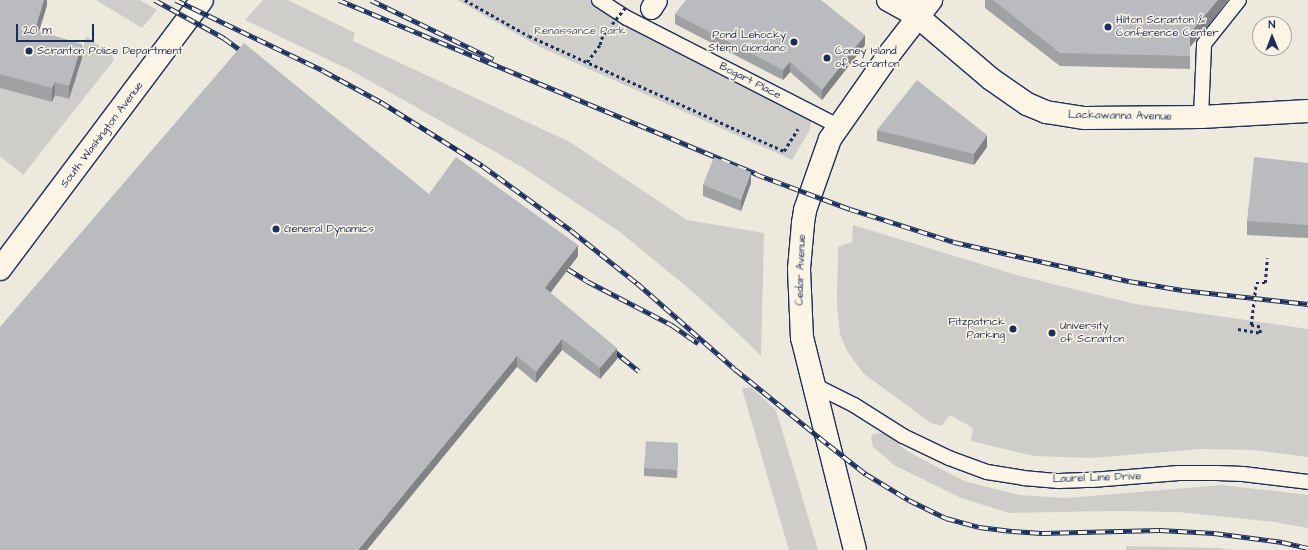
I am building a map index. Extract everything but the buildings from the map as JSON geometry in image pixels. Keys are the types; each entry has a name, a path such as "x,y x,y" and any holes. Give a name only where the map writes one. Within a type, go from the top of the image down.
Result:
{"main road":[{"name":"South Washington Avenue","path":"0,269 202,0"},
{"name":"Lackawanna Avenue","path":"888,0 918,5 1009,93 1026,104 1046,112 1085,118 1201,117 1308,111"},
{"name":"Cedar Avenue","path":"855,550 812,384 802,338 799,306 799,269 803,223 830,139 918,5"}],"lane":[{"name":"Bogart Place","path":"599,0 627,18 838,126"},
{"path":"1201,117 1204,44 1239,0"},
{"name":"Laurel Line Drive","path":"812,384 854,405 903,436 949,458 987,472 1023,478 1059,481 1179,473 1217,473 1243,474 1308,482"}],"path":[{"path":"465,0 528,36 784,151 800,125"},
{"path":"587,62 609,28 626,7"},
{"path":"609,28 616,31"},
{"path":"1238,329 1260,333 1260,327 1251,325 1256,283 1265,283 1267,258"}],"green space":[{"path":"96,0 140,0 157,10 142,28"},
{"path":"263,0 288,0 355,33 353,41 570,142 687,220 764,233 761,356 693,292 620,232 522,167 352,71 245,20"},
{"name":"Renaissance Park","path":"457,0 590,0 614,17 812,119 809,131 792,160 540,47"},
{"path":"86,36 112,55 114,60 23,175 0,156 0,88 52,102 55,95 81,58"},
{"name":"University of Scranton","path":"853,225 1020,276 1135,304 1308,329 1308,457 1254,450 1200,449 1091,458 1034,456 971,441 973,428 950,415 941,426 931,423 864,374 847,351 840,334 837,305 838,247 852,242"},
{"path":"751,387 776,410 818,550 789,550 742,389"},
{"path":"873,434 887,434 907,451 964,481 1019,495 1066,498 1222,485 1308,495 1308,528 1274,522 1178,512 1118,511 1009,513 961,498 894,465 873,447 871,437"},
{"path":"1126,546 1217,548 1234,550 1126,550"}],"railway":[{"path":"155,0 224,38 247,55"},
{"path":"176,0 324,71 381,102 483,166 572,231 637,283 735,369 866,474 909,500 946,518 979,527 1012,531 1042,533 1160,530 1214,533 1282,542 1308,548"},
{"path":"339,0 756,174 850,209 954,242 1129,281 1182,290 1308,304"},
{"path":"371,0 493,59"},
{"path":"568,269 587,281 672,325 698,343"},
{"path":"608,346 639,371"}],"place":[{"name":"Hilton Scranton & Conference Center","path":"1108,27"},
{"name":"Pond Lehocky Stern Giordano","path":"794,42"},
{"name":"Scranton Police Department","path":"29,51"},
{"name":"Coney Island of Scranton","path":"827,58"},
{"name":"General Dynamics","path":"276,229"},
{"name":"Fitzpatrick Parking","path":"1013,329"},
{"name":"University of Scranton","path":"1052,333"}]}
